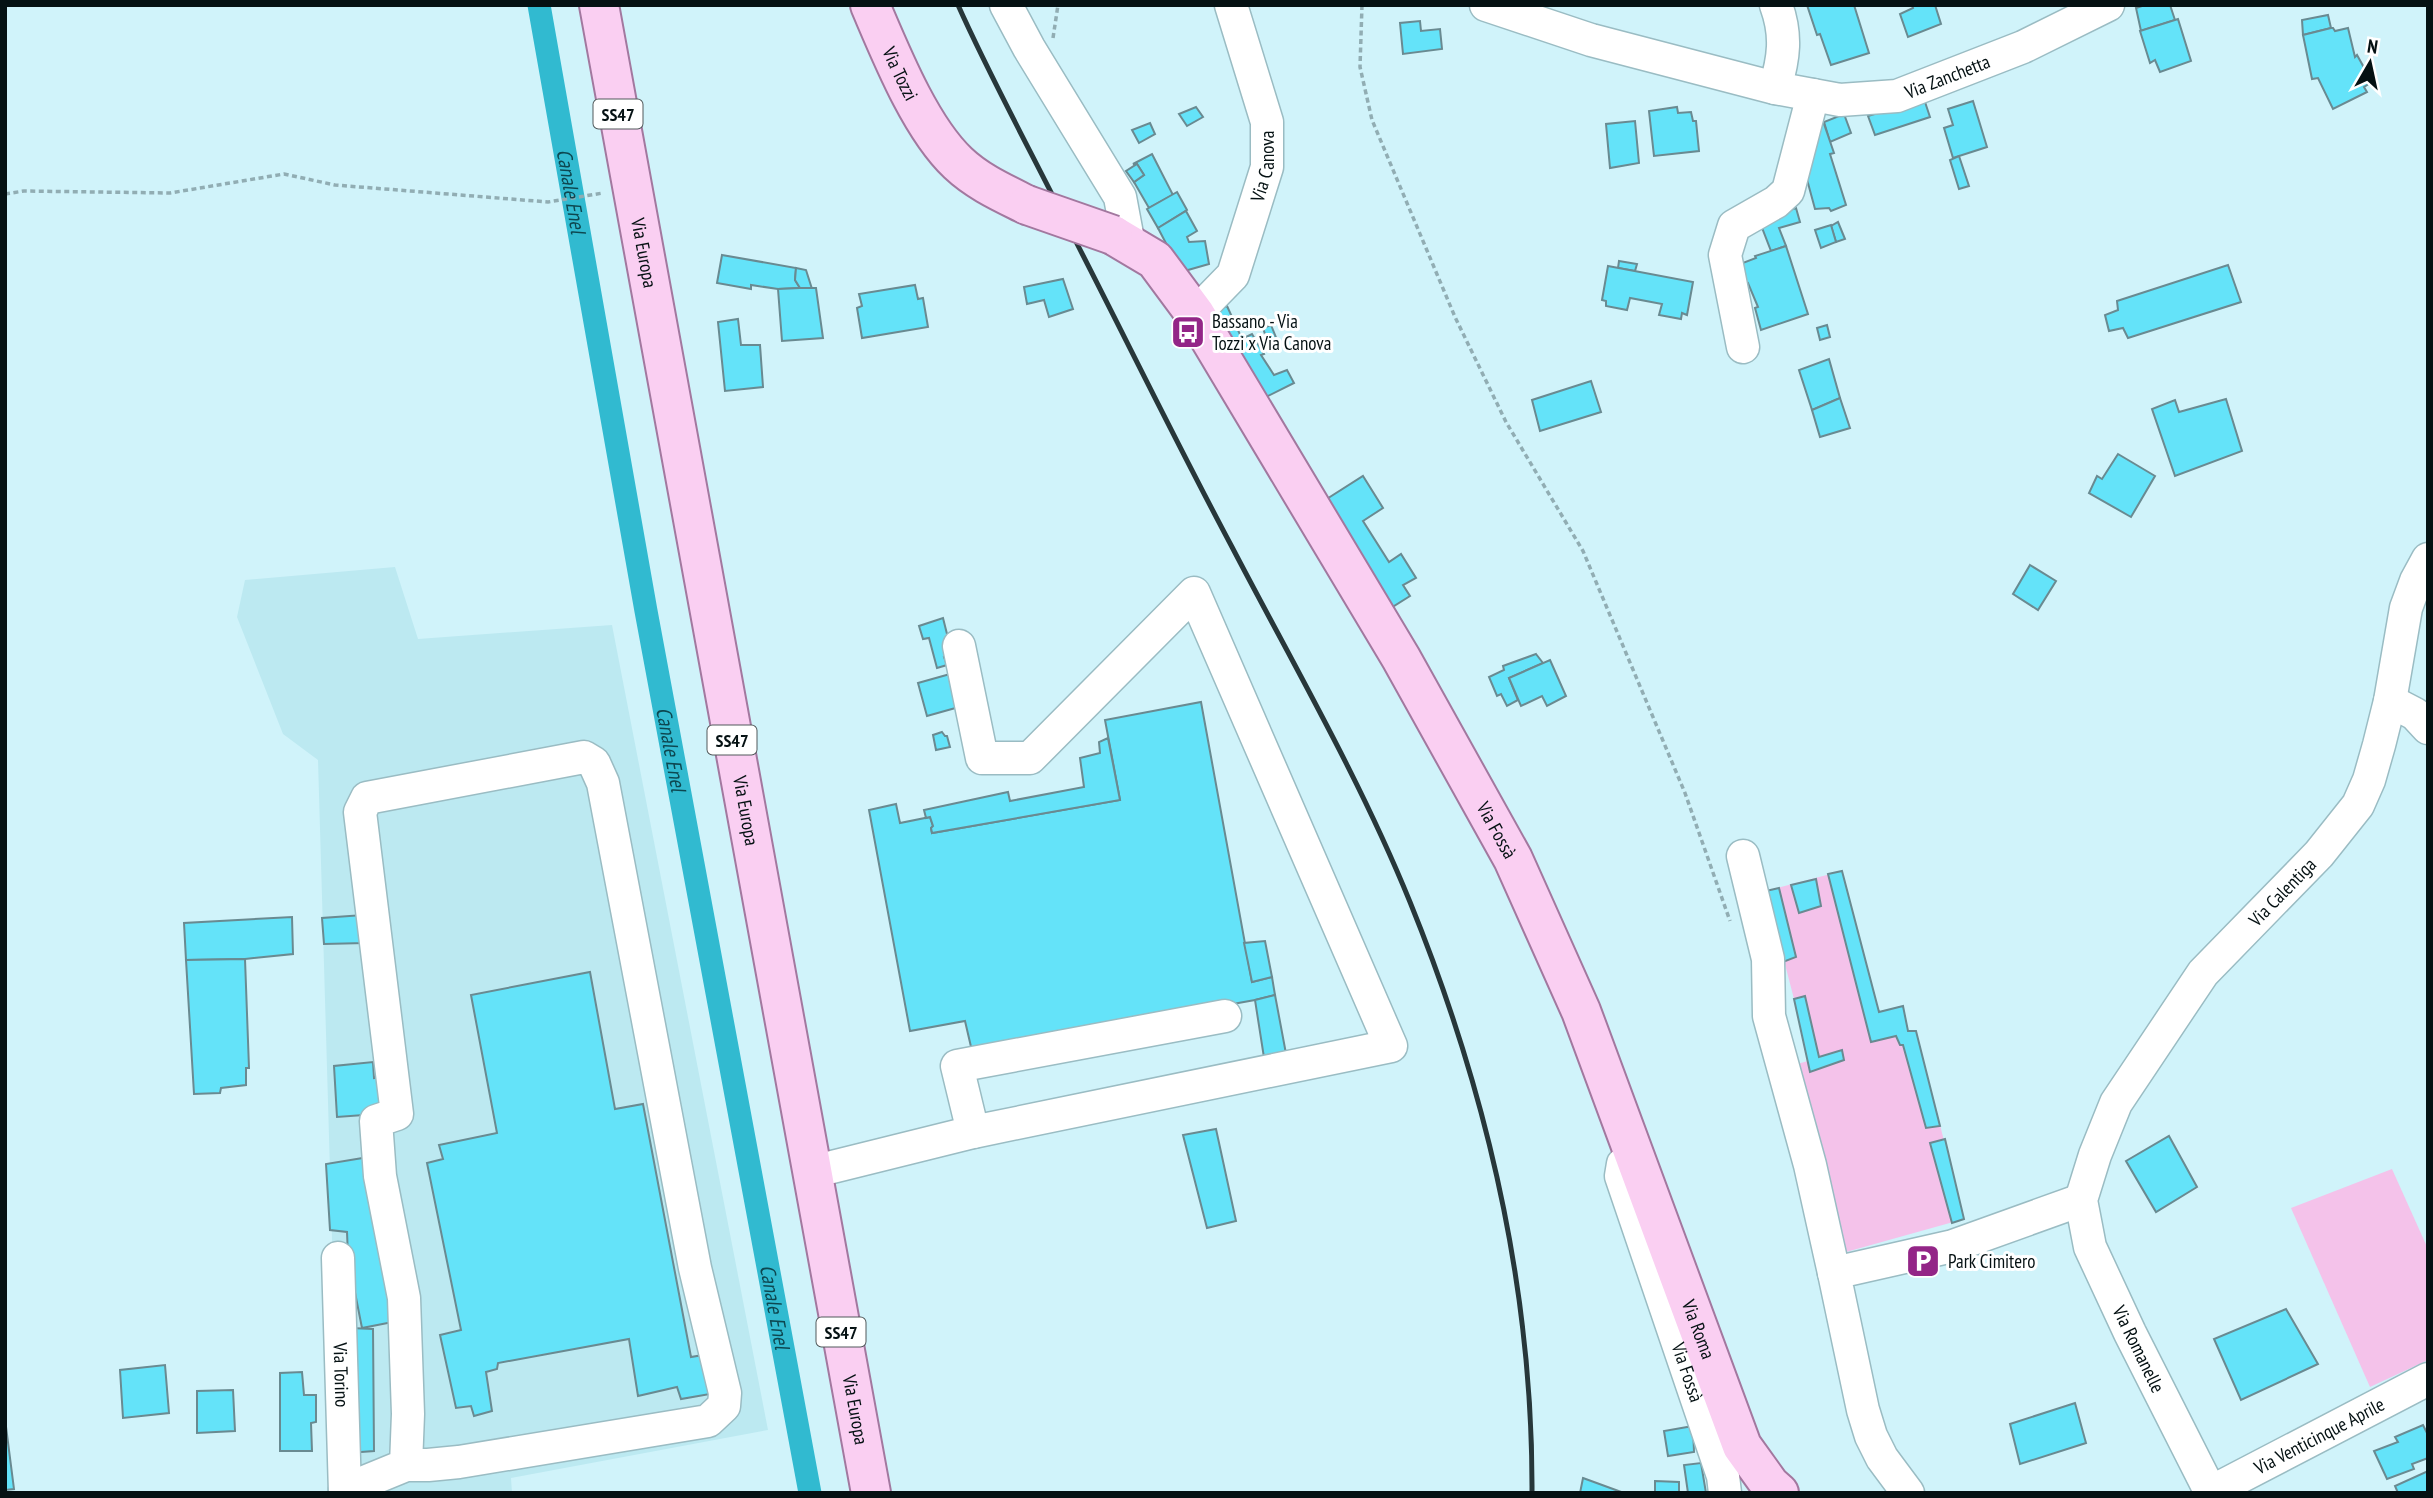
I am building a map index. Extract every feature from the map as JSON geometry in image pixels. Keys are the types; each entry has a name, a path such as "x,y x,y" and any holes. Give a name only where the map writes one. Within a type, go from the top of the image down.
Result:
{"main road":[{"name":"Via Europa","path":"598,5 871,1493"},
{"name":"Via Tozzi","path":"870,5 890,53 937,140 960,165 988,186 1027,205"},
{"name":"Via Fossà","path":"1027,205 1121,240 1155,260 1195,314 1401,658 1513,859 1581,1011 1634,1156"},
{"name":"Via Roma","path":"1634,1156 1742,1446 1770,1485 1779,1493"}],"street":[{"path":"1006,5 1029,48 1120,197 1121,240"},
{"name":"Via Canova","path":"1195,314 1233,275 1267,167 1267,121 1231,5"},
{"path":"1486,5 1591,40 1775,88 1783,61 1782,23 1776,5"},
{"name":"Via Zanchetta","path":"1775,88 1840,100 1897,96 2023,47 2108,5"},
{"path":"1743,346 1725,255 1734,226 1776,202 1787,191 1813,95"},
{"name":"Via Calentiga","path":"2081,1200 2095,1154 2116,1103 2203,973 2319,854 2358,805 2369,780 2390,701 2406,608 2428,559"},
{"path":"812,1172 973,1132 1391,1046 1194,593 1030,758 982,758 959,646"},
{"path":"2390,701 2415,714 2428,728"},
{"path":"345,1491 406,1465 459,1462 708,1421 724,1406 725,1393 695,1268 603,783 594,763 584,757 367,798 360,812 397,1114 376,1121 380,1176 404,1298 408,1414 406,1465"},
{"path":"1743,856 1768,959 1769,1016 1810,1165 1863,1410 1871,1436 1882,1458 1908,1493"},
{"path":"973,1132 957,1066 1225,1016"},
{"name":"Via Fossà","path":"1634,1156 1623,1164 1621,1176 1723,1476 1725,1493"},
{"path":"1834,1273 1953,1246 2081,1200"},
{"name":"Via Romanelle","path":"2081,1200 2090,1247 2130,1333 2211,1492"},
{"name":"Via Torino","path":"338,1258 345,1491"},
{"name":"Via Venticinque Aprile","path":"2211,1492 2428,1379"}],"path":[{"path":"1362,5 1360,67 1372,120 1455,317 1500,411 1583,551 1685,793 1730,921"},
{"path":"5,194 24,191 170,193 285,174 335,185 548,202 608,192"}],"shaded area":[{"path":"395,567 418,639 612,625 768,1430 511,1478 512,1493 333,1493 337,1287 332,1239 318,760 283,734 237,617 245,580"},
{"path":"1842,871 1879,1012 1903,1006 1908,1031 1916,1031 1964,1219 1846,1252 1797,1064 1808,1061 1766,891"},
{"path":"2392,1169 2428,1249 2428,1360 2370,1387 2291,1208"}],"building":[{"path":"1807,5 1854,5 1869,53 1831,65"},
{"path":"1912,5 1935,5 1941,24 1908,37 1900,14 1913,8"},
{"path":"2145,5 2170,5 2175,20 2141,31 2136,8"},
{"path":"2328,15 2331,28 2303,35 2302,20"},
{"path":"2178,19 2191,61 2160,72 2155,60 2150,63 2140,31"},
{"path":"1420,21 1421,31 1440,29 1442,49 1403,54 1400,23"},
{"path":"2333,28 2335,31 2348,28 2355,57 2357,55 2372,82 2364,87 2367,92 2333,109 2318,78 2312,79 2303,35"},
{"path":"1924,99 1930,117 1875,135 1868,116"},
{"path":"1973,101 1987,147 1953,158 1944,128 1953,125 1948,109"},
{"path":"1196,107 1203,117 1187,126 1179,114"},
{"path":"1677,107 1678,113 1691,112 1693,121 1696,121 1699,151 1654,156 1649,111"},
{"path":"1844,114 1851,133 1830,142 1824,122"},
{"path":"1635,121 1639,163 1610,168 1606,124"},
{"path":"1823,121 1834,153 1830,154 1846,205 1831,211 1829,208 1815,209 1802,161 1813,158 1810,124"},
{"path":"1150,123 1155,134 1139,143 1132,130"},
{"path":"1152,154 1173,195 1149,208 1134,182 1144,175 1137,164 1133,164"},
{"path":"1959,156 1969,186 1959,189 1950,160"},
{"path":"1137,164 1144,175 1134,182 1126,171"},
{"path":"1177,192 1187,210 1158,228 1147,209"},
{"path":"1796,208 1800,222 1779,228 1786,246 1771,251 1761,225 1773,216"},
{"path":"1186,211 1197,231 1187,237 1189,242 1205,241 1209,264 1181,272 1158,228"},
{"path":"1838,222 1845,239 1836,242 1831,226"},
{"path":"1831,225 1836,242 1821,248 1815,230"},
{"path":"1786,246 1808,314 1761,330 1755,308 1758,307 1748,283 1746,284 1740,264"},
{"path":"722,255 796,268 795,280 800,288 778,289 751,285 751,289 717,283"},
{"path":"1619,261 1637,264 1635,271 1618,268"},
{"path":"2228,265 2241,302 2128,338 2123,328 2109,331 2105,315 2118,310 2117,301"},
{"path":"1608,266 1693,282 1687,315 1682,313 1681,319 1659,315 1662,304 1630,298 1627,310 1606,306 1606,301 1602,300"},
{"path":"796,268 806,270 812,289 800,288 795,280"},
{"path":"1063,279 1073,309 1049,317 1044,300 1027,304 1024,287"},
{"path":"915,285 918,299 923,298 928,327 862,338 857,308 862,306 859,294"},
{"path":"816,288 823,338 782,341 778,289"},
{"path":"1227,306 1242,339 1252,334 1274,375 1287,370 1294,383 1258,401 1213,320 1217,310"},
{"path":"738,319 741,345 760,345 763,387 725,391 718,322"},
{"path":"1271,325 1277,340 1268,343 1263,328"},
{"path":"1827,325 1830,337 1820,340 1817,328"},
{"path":"1829,359 1840,398 1812,410 1799,370"},
{"path":"1591,381 1601,412 1540,431 1532,400"},
{"path":"1840,398 1850,428 1820,437 1812,410"},
{"path":"2226,399 2242,451 2175,476 2152,409 2175,400 2179,412"},
{"path":"2118,454 2155,476 2131,517 2089,493 2097,476 2102,479"},
{"path":"1363,476 1383,508 1363,521 1389,562 1401,554 1416,578 1403,585 1410,596 1386,611 1322,502"},
{"path":"2030,565 2056,581 2038,610 2013,594"},
{"path":"943,618 952,654 944,657 947,665 937,668 929,638 923,639 919,626"},
{"path":"1536,654 1543,663 1509,678 1518,700 1507,706 1501,694 1497,696 1489,677 1504,670 1503,666"},
{"path":"1550,660 1566,696 1547,706 1542,696 1521,706 1509,678"},
{"path":"950,674 959,707 927,716 918,683"},
{"path":"1201,702 1252,982 1272,977 1275,995 972,1051 965,1021 910,1031 869,810 896,804 900,823 930,817 932,833 1120,800 1105,720"},
{"path":"942,732 947,736 950,747 936,750 933,735"},
{"path":"1108,738 1120,800 932,833 930,817 926,818 924,810 1008,792 1010,801 1084,787 1080,758 1100,753 1099,742"},
{"path":"1842,871 1879,1012 1903,1006 1908,1031 1916,1031 1940,1126 1926,1128 1903,1045 1900,1045 1896,1036 1871,1042 1828,874"},
{"path":"1816,879 1821,906 1799,913 1791,885"},
{"path":"1779,888 1796,957 1783,962 1766,891"},
{"path":"363,915 365,943 324,944 322,918"},
{"path":"292,917 293,954 245,959 186,960 184,923"},
{"path":"1265,941 1272,977 1252,982 1244,943"},
{"path":"245,959 249,1068 246,1068 246,1085 221,1088 220,1093 194,1094 186,960"},
{"path":"590,972 615,1109 643,1104 691,1357 703,1355 710,1394 681,1399 677,1387 638,1396 629,1339 498,1363 497,1369 486,1372 492,1411 474,1416 471,1406 456,1408 440,1335 461,1330 427,1163 443,1159 439,1145 497,1133 471,995"},
{"path":"1275,995 1287,1059 1265,1064 1255,1000"},
{"path":"1805,996 1819,1057 1842,1050 1844,1060 1810,1072 1794,999"},
{"path":"373,1062 374,1078 389,1076 391,1113 337,1117 334,1066"},
{"path":"1216,1129 1236,1221 1207,1228 1183,1135"},
{"path":"2169,1136 2197,1187 2156,1212 2126,1161"},
{"path":"1945,1139 1964,1219 1952,1223 1930,1143"},
{"path":"375,1156 403,1320 362,1328 348,1257 347,1232 330,1230 326,1164"},
{"path":"2286,1309 2318,1364 2241,1400 2214,1339"},
{"path":"350,1328 373,1329 374,1451 348,1453"},
{"path":"165,1365 169,1413 123,1418 120,1370"},
{"path":"302,1372 304,1395 316,1395 316,1422 311,1423 312,1451 280,1451 280,1373"},
{"path":"233,1390 235,1431 197,1433 197,1391"},
{"path":"2075,1403 2086,1443 2020,1464 2010,1424"},
{"path":"5,1419 14,1489 5,1490"},
{"path":"2423,1425 2428,1435 2428,1458 2412,1464 2414,1469 2387,1479 2374,1451 2398,1442 2395,1437"},
{"path":"1693,1426 1694,1452 1668,1456 1664,1431"},
{"path":"1701,1463 1706,1493 1688,1493 1684,1465"},
{"path":"2428,1471 2428,1493 2398,1493 2395,1486"},
{"path":"1583,1478 1624,1493 1580,1493"},
{"path":"1655,1481 1679,1482 1679,1493 1655,1493"}],"waterway":[{"name":"Canale Enel","path":"539,5 646,611 810,1493"}],"railway":[{"path":"958,5 1191,468 1348,766 1410,902 1461,1045 1500,1192 1524,1341 1532,1493"}],"place":[{"name":"Bassano - Via Tozzi x Via Canova","path":"1188,332"},
{"name":"Park Cimitero","path":"1923,1261"}]}
